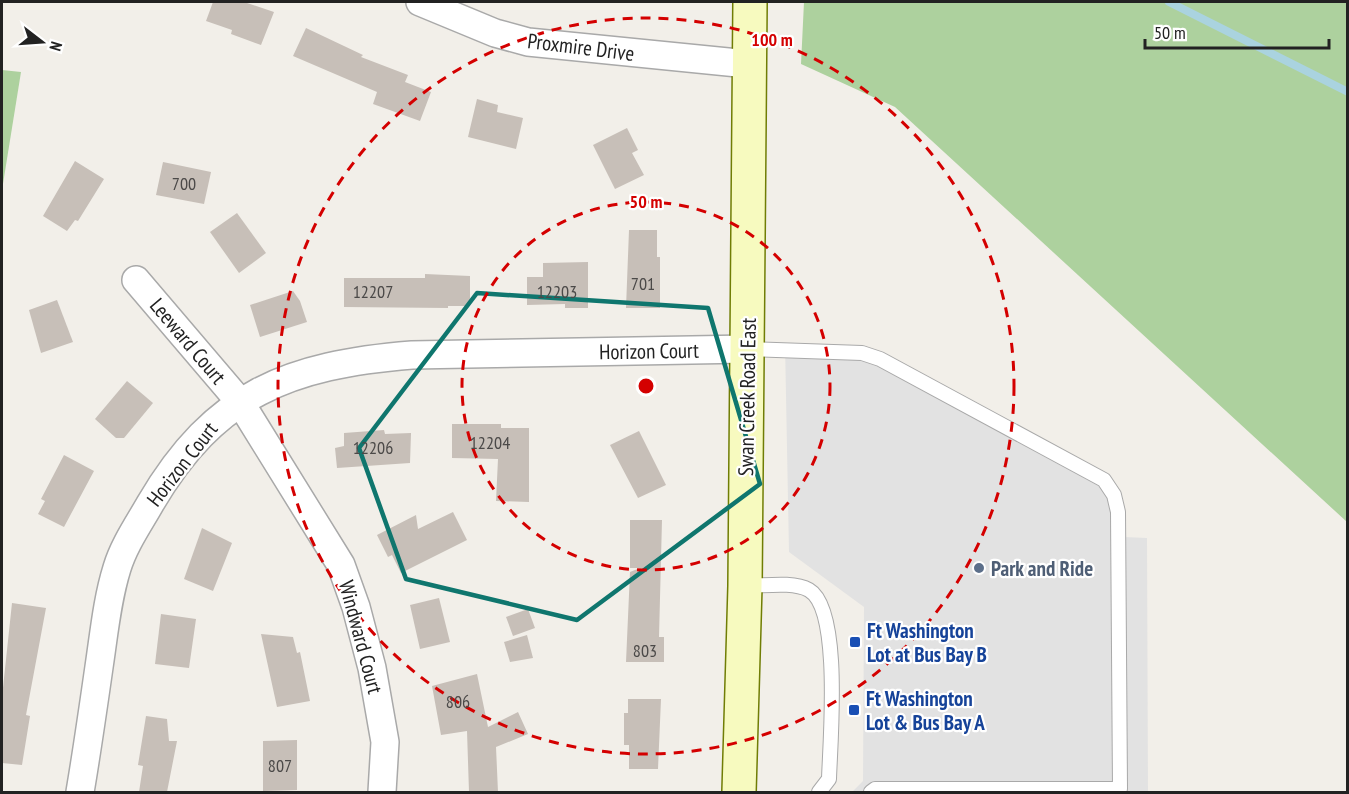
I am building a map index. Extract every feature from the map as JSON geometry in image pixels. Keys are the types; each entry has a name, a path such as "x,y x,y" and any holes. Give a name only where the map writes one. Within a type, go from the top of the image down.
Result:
{"main road":[{"name":"Swan Creek Road East","path":"739,792 745,586 750,2"}],"street":[{"name":"Proxmire Drive","path":"420,2 495,33 528,42 748,64"},
{"name":"Leeward Court","path":"136,280 240,402"},
{"name":"Horizon Court","path":"80,792 108,606 125,547 162,484 205,429 240,402 270,386 296,376 357,359 412,355 748,349"},
{"name":"Windward Court","path":"240,402 328,541 341,565 356,606 372,668 385,742 382,792"}],"lane":[{"path":"748,349 862,353 880,359 1104,480 1114,495 1118,512 1120,791 875,789 871,792"},
{"path":"745,586 791,586 810,591 824,608 830,637 830,768 829,779 819,792"}],"highlighted area":[{"path":"477,293 708,308 760,484 577,620 406,579 359,448"}],"green space":[{"path":"804,2 1347,2 1347,522 895,107 801,64"},
{"path":"2,70 21,72 2,190"}],"shaded area":[{"name":"Park and Ride","path":"785,343 862,346 1099,476 1124,537 1147,538 1148,792 852,792 863,781 864,607 789,552"}],"building":[{"path":"213,2 244,2 274,12 261,45 231,34 232,30 206,21"},
{"path":"306,28 363,55 361,57 408,75 405,82 431,92 420,121 373,104 377,92 293,56"},
{"path":"477,99 498,105 497,112 523,118 516,149 468,137"},
{"path":"627,128 638,150 632,153 644,175 615,189 593,145"},
{"path":"75,161 104,179 78,221 75,220 67,231 43,216"},
{"path":"163,162 211,172 204,204 156,195"},
{"path":"237,213 266,253 239,273 210,232"},
{"path":"629,230 657,230 657,257 660,257 660,308 626,308"},
{"path":"588,262 588,308 565,308 565,304 527,305 527,277 543,277 543,263"},
{"path":"425,274 470,276 470,306 448,306 448,308 344,307 344,278 425,278"},
{"path":"293,291 300,301 307,322 260,337 250,305"},
{"path":"57,300 73,342 41,353 29,310"},
{"path":"127,381 153,403 124,438 116,438 95,419"},
{"path":"452,424 501,424 501,428 529,428 529,502 496,501 498,459 452,458"},
{"path":"384,430 385,434 411,433 410,463 337,468 335,448 344,446 344,433"},
{"path":"639,431 666,485 638,498 610,445"},
{"path":"64,455 94,471 64,527 38,514 45,501 41,499"},
{"path":"453,512 467,540 401,573 392,555 388,557 377,535 416,515 418,529"},
{"path":"630,520 662,520 659,637 664,637 664,662 626,662 630,572 640,568 630,568"},
{"path":"202,528 232,543 213,591 184,579"},
{"path":"439,598 450,642 420,649 410,605"},
{"path":"12,603 46,608 26,715 30,716 22,765 2,763 2,697"},
{"path":"528,609 535,628 513,636 506,617"},
{"path":"161,614 196,619 189,668 155,664"},
{"path":"261,634 293,637 297,653 300,652 310,701 277,707"},
{"path":"527,635 533,658 510,662 504,642"},
{"path":"477,674 488,727 518,712 528,734 496,747 498,792 469,792 467,731 441,735 432,686"},
{"path":"628,699 661,699 658,769 629,769 629,745 624,745 624,713 628,713"},
{"path":"146,716 167,719 169,741 177,741 167,792 139,792 143,766 138,765"},
{"path":"297,740 297,790 263,791 263,741"}],"waterway":[{"path":"1169,2 1348,92"}],"place":[{"name":"Park and Ride","path":"979,568"},
{"name":"Ft Washington Lot at Bus Bay B","path":"855,642"},
{"name":"Ft Washington Lot & Bus Bay A","path":"854,710"}]}
